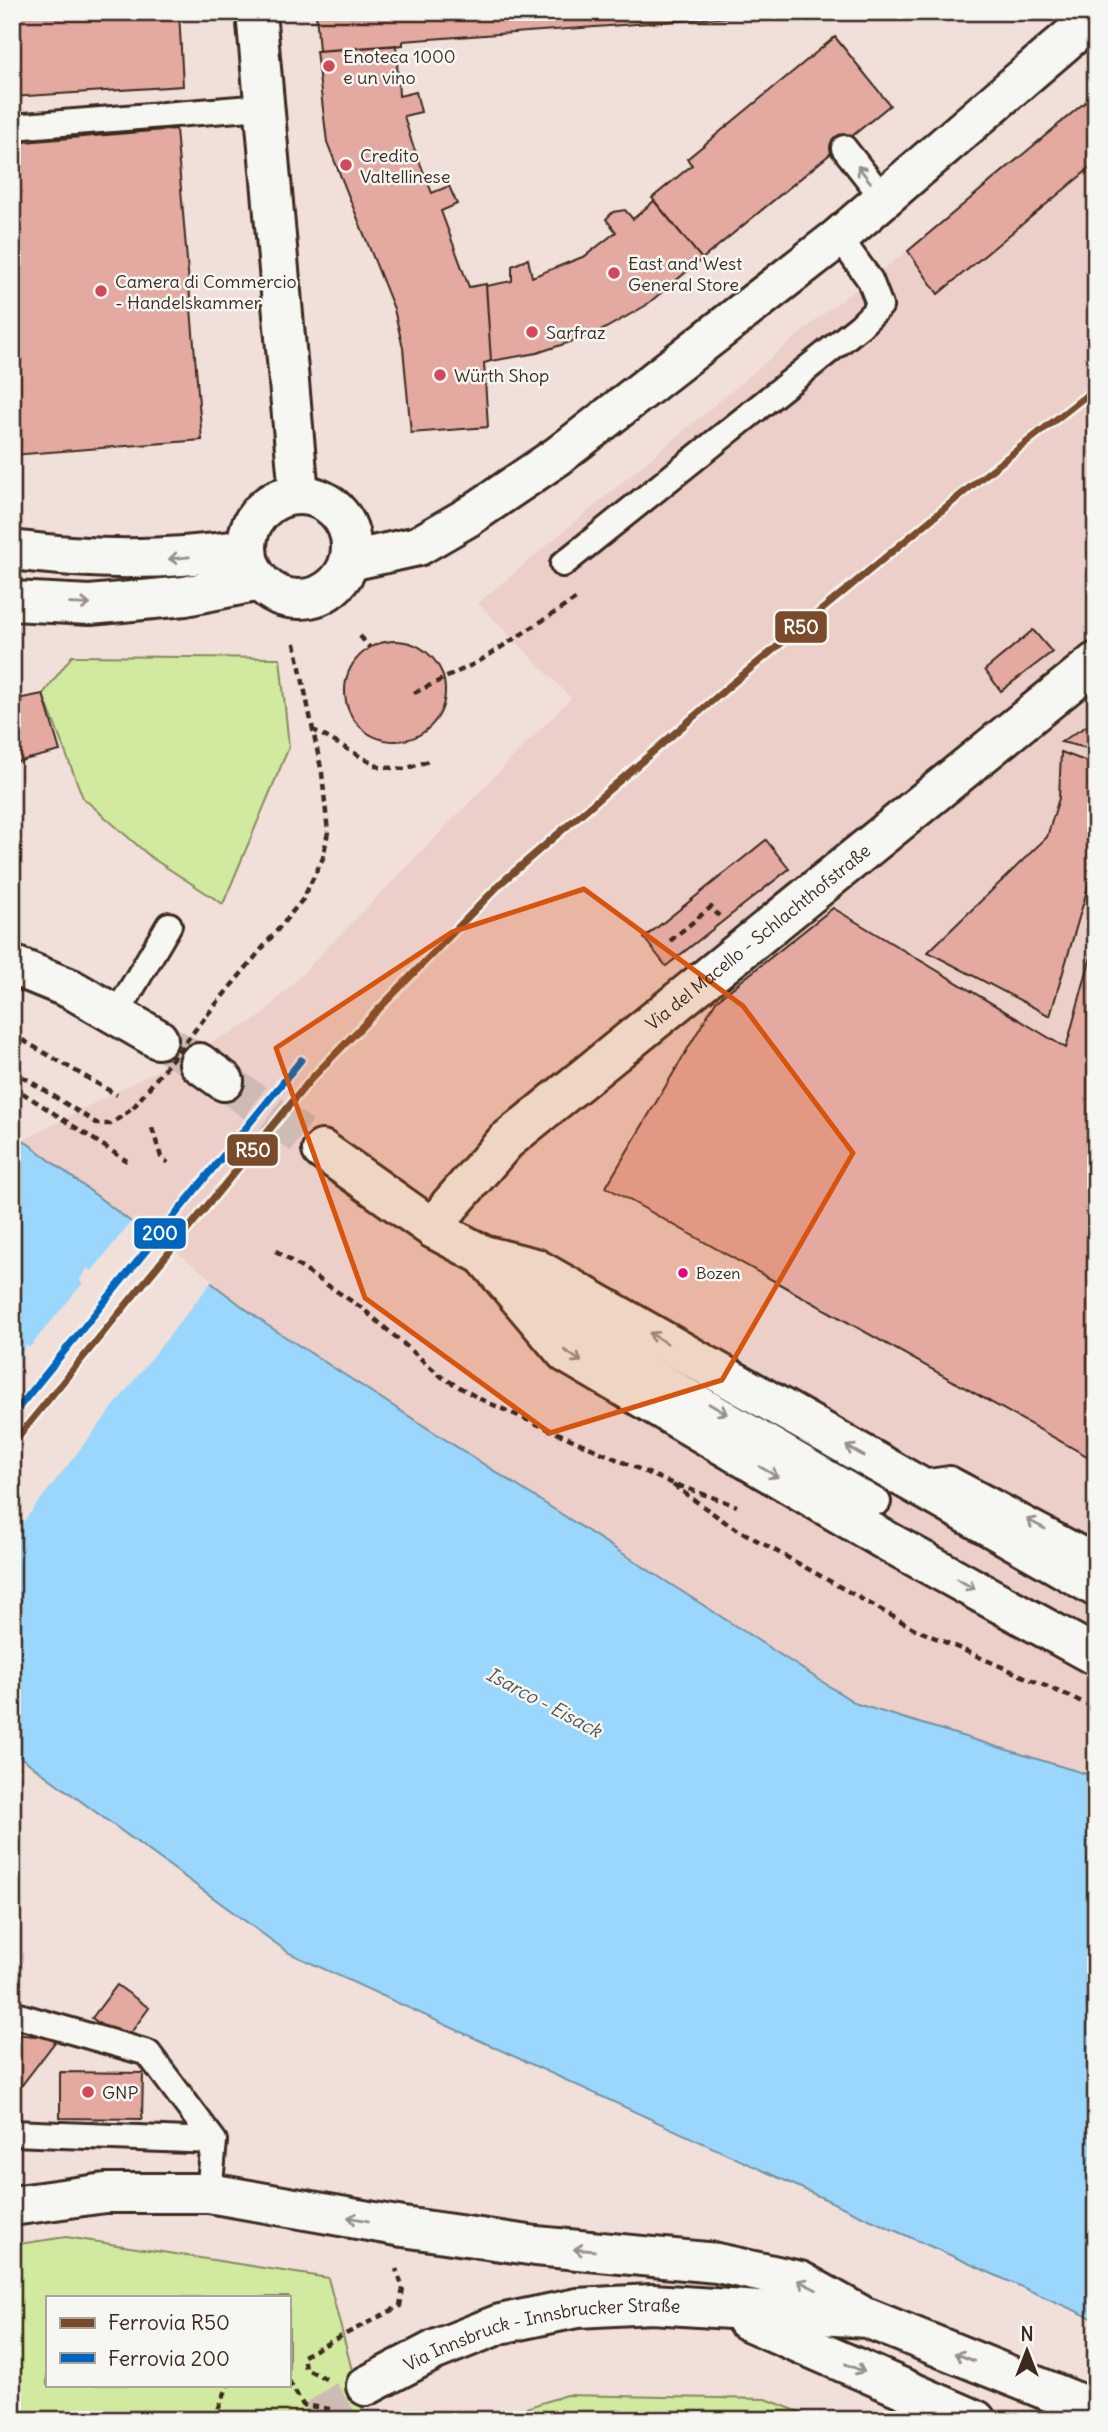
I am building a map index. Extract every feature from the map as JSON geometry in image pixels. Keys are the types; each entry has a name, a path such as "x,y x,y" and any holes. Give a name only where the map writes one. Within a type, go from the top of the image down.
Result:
{"main road":[{"path":"256,12 299,494"},
{"path":"350,561 418,546 468,517 569,448 839,237 1096,15"},
{"path":"299,494 318,498 335,508 346,523 352,542 350,561 339,581 321,595 299,599 278,595 253,565 249,532 262,511 282,497 299,494"},
{"path":"12,550 79,559 174,559 253,565"},
{"path":"12,601 90,605 185,596 253,565"},
{"name":"Via del Macello - Schlachthofstraße","path":"434,1229 450,1205 506,1141 729,973 1096,662"},
{"path":"12,965 71,989 158,1039"},
{"path":"322,1150 434,1229 484,1255 535,1268 1096,1587"},
{"path":"484,1255 566,1353 883,1539 1096,1656"},
{"path":"12,2206 105,2193 209,2193 403,2227 536,2246 717,2263 800,2281 867,2318"},
{"name":"Via Innsbruck - Innsbrucker Straße","path":"346,2393 435,2350 500,2324 564,2311 652,2304 725,2311 867,2318 1096,2410"},
{"name":"Via Innsbruck - Innsbrucker Straße","path":"725,2311 976,2420"}],"lane":[{"path":"12,127 264,107"},
{"path":"844,148 884,199"},
{"path":"563,564 860,326 880,306 870,280 839,237"},
{"path":"116,1015 169,926"},
{"path":"511,1287 878,1502"},
{"path":"915,1485 950,1479 1096,1557"},
{"path":"12,2014 148,2053 214,2141 209,2193"},
{"path":"12,2133 214,2141"}],"path":[{"path":"360,636 370,648"},
{"path":"12,1070 98,1124 111,1124 133,1108 303,900 323,858 328,832 322,773 293,639"},
{"path":"414,693 499,649"},
{"path":"312,729 379,767 405,769 432,761"},
{"path":"12,1034 117,1095"},
{"path":"12,1086 127,1161"},
{"path":"152,1128 161,1157 168,1163"},
{"path":"276,1251 362,1308 452,1382 480,1399 666,1481 747,1510"},
{"path":"666,1481 728,1524 915,1629 1096,1708"},
{"path":"346,2393 305,2368 303,2356 400,2306 403,2288 392,2257"},
{"path":"290,2383 303,2405 346,2393"},
{"path":"214,2420 228,2386"}],"highlighted area":[{"path":"584,889 743,1006 853,1153 722,1380 550,1433 365,1298 276,1048 452,932"}],"shaded area":[{"path":"1096,93 1096,1777 857,1704 267,1325 23,1140 259,1018 571,698 478,603 827,311 908,251"}],"green space":[{"path":"72,656 280,658 289,747 223,904 152,858 83,798 43,694"},
{"path":"66,2237 328,2278 365,2420 12,2420 12,2245"},
{"path":"566,2395 766,2399 820,2420 489,2420"}],"water":[{"name":"Isarco - Eisack","path":"12,1136 23,1140 267,1325 857,1704 1096,1777 1096,2320 851,2211 289,1953 12,1751"}],"pier":[{"path":"133,1219 213,1280 12,1536 12,1370 26,1345 29,1348 83,1283 79,1280 88,1268 92,1271"}],"building":[{"path":"12,12 179,12 183,86 12,97"},
{"path":"316,12 785,13 403,41 403,45 319,51"},
{"path":"835,37 890,105 702,259 652,198 692,165 687,159"},
{"path":"396,45 399,96 416,92 421,112 404,116 412,143 432,193 449,186 457,204 441,211 469,287 486,284 491,361 484,363 488,427 411,433 403,348 394,309 327,142 316,51"},
{"path":"1096,93 1096,163 938,294 908,251"},
{"name":"Camera di Commercio - Handelskammer","path":"176,129 202,440 12,455 12,143"},
{"path":"654,201 702,259 645,306 597,333 537,353 491,361 486,286 512,281 512,266 528,259 532,277 585,256 616,232 606,219 613,212 625,210 633,219"},
{"path":"1033,630 1052,652 1001,691 985,670"},
{"path":"395,641 414,645 430,656 441,672 445,691 441,710 430,726 414,737 395,741 376,737 360,726 349,710 345,691 349,672 360,656 376,645"},
{"path":"43,694 60,751 12,763 12,700"},
{"path":"1096,720 1096,750 1061,742"},
{"path":"1061,752 1096,765 1096,860 1050,1016 928,952 1047,837 1059,798"},
{"path":"766,840 789,869 666,966 644,938"},
{"path":"833,908 1066,1048 1096,938 1096,1461 606,1187 716,1001"},
{"path":"117,1985 149,2008 124,2042 92,2018"},
{"path":"12,2034 58,2038 12,2098"},
{"path":"60,2072 143,2073 142,2119 60,2118"}],"tunnel":[{"path":"158,1039 199,1063"},
{"path":"224,1081 322,1150"},
{"path":"315,2420 366,2386"}],"rail line":[{"name":"R50","path":"12,1444 311,1079 501,883 727,688 980,479 1096,388"},
{"name":"200","path":"19,1407 301,1060"}],"place":[{"name":"Enoteca 1000 e un vino","path":"329,66"},
{"name":"Credito Valtellinese","path":"346,165"},
{"name":"East and West General Store","path":"614,273"},
{"name":"Camera di Commercio - Handelskammer","path":"101,291"},
{"name":"Sarfraz","path":"532,332"},
{"name":"Würth Shop","path":"440,375"},
{"name":"Bozen","path":"683,1273"},
{"name":"GNP","path":"88,2092"}]}
